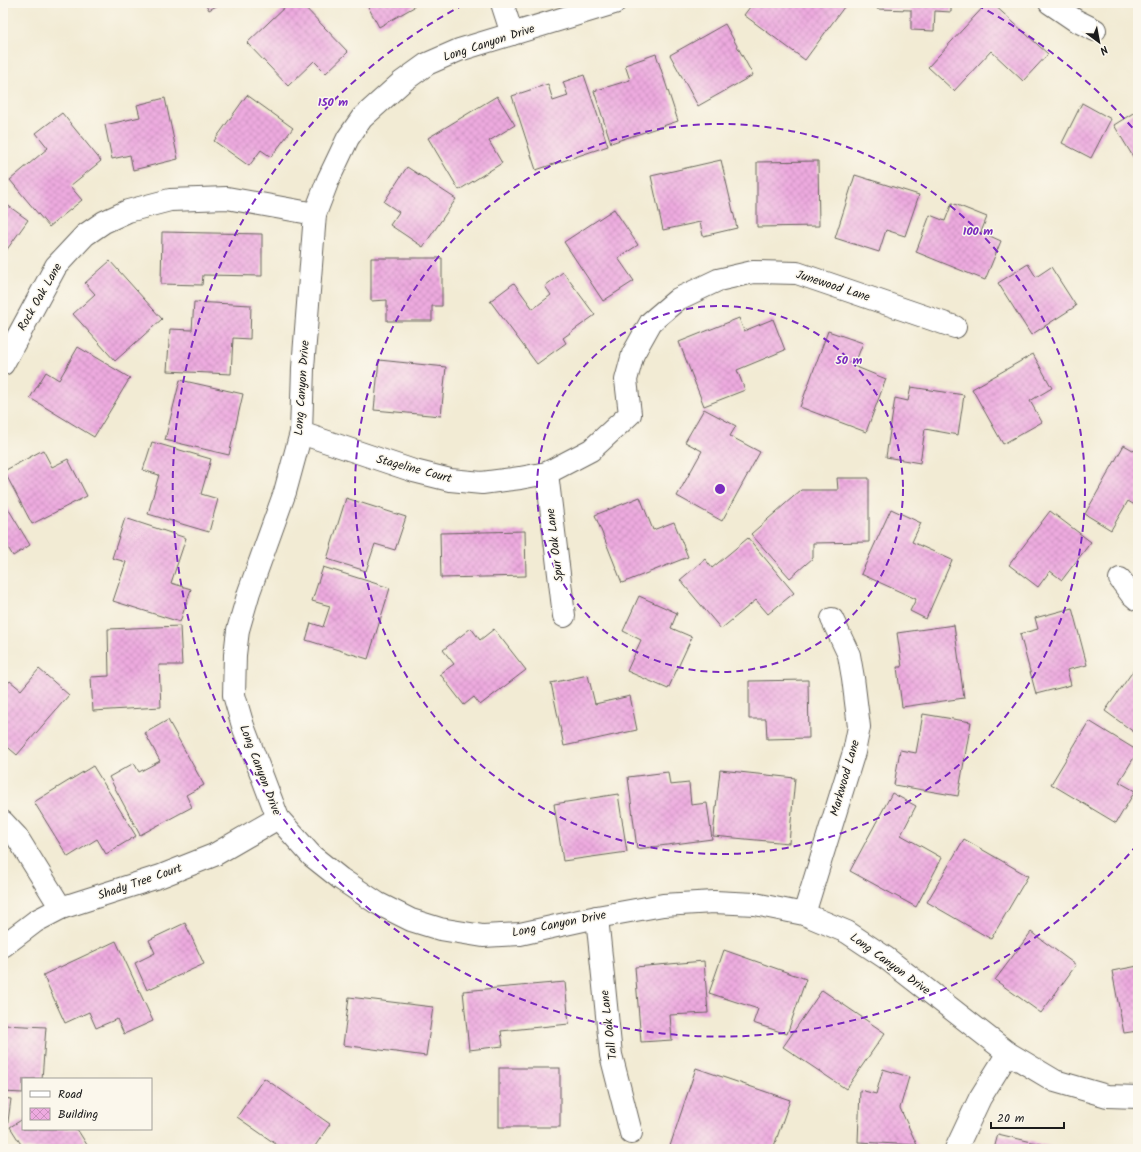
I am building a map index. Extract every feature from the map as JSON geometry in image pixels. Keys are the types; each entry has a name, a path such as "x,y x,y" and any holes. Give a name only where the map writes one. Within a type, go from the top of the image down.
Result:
{"street":[{"path":"502,3 512,34"},
{"name":"Long Canyon Drive","path":"614,3 459,50 427,64 402,82 362,118 348,138 337,159 315,214 303,368 301,433 285,492 249,592 238,630 235,655 234,695 253,757 278,818 312,856 341,879 377,903 410,920 440,929 483,936 520,934 597,916 663,905 714,902 755,904 804,914 847,932 886,958 1008,1053 1056,1081 1107,1096 1138,1097"},
{"path":"1050,3 1075,20 1095,30"},
{"name":"Rock Oak Lane","path":"3,364 56,266 85,235 104,222 128,211 170,200 227,198 315,214"},
{"name":"Junewood Lane","path":"630,414 626,380 633,354 651,322 678,299 718,280 753,272 797,273 955,327"},
{"name":"Stageline Court","path":"301,433 414,471 450,480 482,483 547,473 591,450 630,414"},
{"name":"Spur Oak Lane","path":"547,473 564,616"},
{"path":"1120,579 1131,594 1138,600"},
{"name":"Markwood Lane","path":"804,914 854,752 859,727 849,655 832,619"},
{"name":"Shady Tree Court","path":"3,946 36,921 61,908 161,876 214,855 278,818"},
{"path":"3,822 17,837 61,908"},
{"name":"Tall Oak Lane","path":"597,916 610,1055 631,1133"},
{"path":"956,1149 980,1098 1008,1053"}],"building":[{"path":"205,3 222,3 209,10"},
{"path":"289,3 301,3 348,52 326,73 314,61 288,86 247,43"},
{"path":"366,3 412,3 414,7 379,27"},
{"path":"753,3 847,3 805,60 744,15"},
{"path":"877,3 951,3 951,12 935,11 934,31 911,30 911,10 877,9"},
{"path":"987,3 992,3 1048,54 1023,81 991,51 954,91 928,67"},
{"path":"725,24 753,75 698,106 670,55"},
{"path":"656,54 678,121 611,143 594,91 630,80 625,65"},
{"path":"584,75 608,146 536,170 512,96 548,84 553,101 568,96 563,82"},
{"path":"247,95 293,128 271,157 261,150 249,166 214,141"},
{"path":"497,96 515,125 489,141 502,163 459,190 428,138"},
{"path":"165,98 178,159 133,170 130,155 112,159 105,125 140,117 137,105"},
{"path":"1082,103 1111,119 1091,158 1062,143"},
{"path":"1138,110 1138,165 1114,125"},
{"path":"62,113 101,161 70,186 82,200 49,227 10,180 48,148 36,133"},
{"path":"721,160 737,228 703,236 700,222 663,230 651,176"},
{"path":"818,161 819,226 757,227 757,162"},
{"path":"407,167 456,199 423,247 390,225 399,212 384,202"},
{"path":"855,175 919,195 905,236 886,230 879,252 835,238"},
{"path":"3,202 28,220 3,255"},
{"path":"952,203 987,217 981,232 1001,241 985,280 916,252 930,215 945,221"},
{"path":"614,209 638,245 618,258 634,281 603,301 564,242"},
{"path":"162,232 262,234 262,276 203,275 202,285 161,284"},
{"path":"371,258 442,258 442,306 432,306 432,321 387,321 387,300 371,301"},
{"path":"110,261 162,319 115,361 73,314 95,294 85,283"},
{"path":"1028,264 1036,277 1051,267 1076,306 1031,335 998,283"},
{"path":"563,272 595,315 563,338 566,343 537,364 490,301 514,283 533,309 551,295 545,286"},
{"path":"194,302 251,305 250,339 233,338 231,374 167,371 170,329 192,330"},
{"path":"739,318 744,331 773,319 785,350 737,370 745,390 704,406 679,342"},
{"path":"828,331 863,343 854,366 886,379 866,432 800,407"},
{"path":"78,347 130,378 94,437 30,398 46,372 59,380"},
{"path":"1033,354 1052,388 1030,401 1042,422 1003,444 972,389"},
{"path":"379,360 446,367 441,416 374,410"},
{"path":"180,380 243,394 229,455 165,440"},
{"path":"911,387 964,395 958,435 925,429 920,463 886,457 895,398 908,401"},
{"path":"704,409 736,426 730,436 760,452 722,521 677,496 702,451 685,442"},
{"path":"152,442 211,459 201,494 218,499 209,532 148,514 159,475 143,470"},
{"path":"1124,445 1138,453 1138,507 1128,501 1111,530 1085,514"},
{"path":"43,450 52,467 68,459 87,496 32,524 4,471"},
{"path":"837,478 869,478 869,542 813,543 813,558 790,578 751,534 801,490 838,490"},
{"path":"640,497 653,530 674,522 688,557 622,583 595,515"},
{"path":"346,498 406,517 395,550 375,544 366,571 327,559"},
{"path":"3,500 30,545 13,556 3,539"},
{"path":"891,509 921,523 912,542 952,560 926,619 910,611 916,599 861,574"},
{"path":"1050,511 1091,542 1062,580 1050,571 1038,587 1009,565"},
{"path":"125,518 186,538 171,583 191,589 180,622 113,601 126,562 112,558"},
{"path":"525,531 526,576 441,578 440,533"},
{"path":"748,538 794,593 768,614 756,600 721,629 680,580 705,559 712,568"},
{"path":"323,567 390,588 368,659 306,640 311,623 323,627 330,606 312,601"},
{"path":"639,596 677,613 671,628 692,637 668,689 627,671 641,640 623,631"},
{"path":"1072,608 1087,665 1067,670 1071,685 1036,694 1020,634 1038,629 1035,618"},
{"path":"954,625 964,698 902,707 897,667 902,667 897,633"},
{"path":"180,626 182,665 159,665 161,707 93,711 91,677 109,676 108,629"},
{"path":"471,628 480,640 494,629 526,670 480,705 474,697 464,705 440,674 454,664 443,650"},
{"path":"1138,664 1138,735 1105,711"},
{"path":"39,669 69,695 17,755 3,743 3,689 10,681 21,690"},
{"path":"588,675 595,704 630,696 637,730 564,746 551,683"},
{"path":"808,680 809,738 767,739 766,719 749,719 749,681"},
{"path":"923,714 971,722 958,796 894,785 900,750 916,753"},
{"path":"168,720 204,785 186,795 192,807 140,835 109,777 134,763 139,772 160,761 145,733"},
{"path":"1089,721 1138,751 1119,782 1135,791 1116,823 1051,784"},
{"path":"93,766 136,836 106,854 97,839 68,857 34,802"},
{"path":"720,770 795,778 789,843 713,836"},
{"path":"668,772 670,785 689,783 691,805 707,803 712,839 637,849 628,777"},
{"path":"892,793 916,806 901,835 942,858 916,907 850,871"},
{"path":"618,794 627,852 563,861 554,804"},
{"path":"964,839 1028,876 991,939 927,902"},
{"path":"185,923 204,964 147,990 135,963 155,953 149,940"},
{"path":"1031,932 1076,965 1041,1013 995,980"},
{"path":"116,941 153,1021 124,1034 117,1019 96,1028 89,1012 65,1023 43,975"},
{"path":"724,950 806,979 787,1034 753,1023 758,1009 709,993"},
{"path":"704,961 708,1013 670,1015 672,1040 641,1042 635,967"},
{"path":"1138,966 1138,1031 1124,1033 1112,971"},
{"path":"565,982 569,1024 501,1031 503,1046 469,1050 463,991"},
{"path":"822,990 885,1033 846,1089 783,1047"},
{"path":"349,997 433,1007 426,1056 343,1045"},
{"path":"4,1025 46,1027 42,1078 22,1078 22,1093 3,1092"},
{"path":"499,1068 560,1068 560,1127 499,1127"},
{"path":"696,1068 790,1100 773,1149 669,1149"},
{"path":"883,1069 909,1077 900,1108 917,1145 858,1142 860,1090 876,1094"},
{"path":"264,1078 330,1124 313,1149 283,1149 237,1117"},
{"path":"3,1098 11,1099 7,1129 3,1128"},
{"path":"22,1120 22,1130 78,1130 89,1148 24,1149 10,1127"},
{"path":"998,1134 1057,1148 1057,1149 994,1149"}]}
